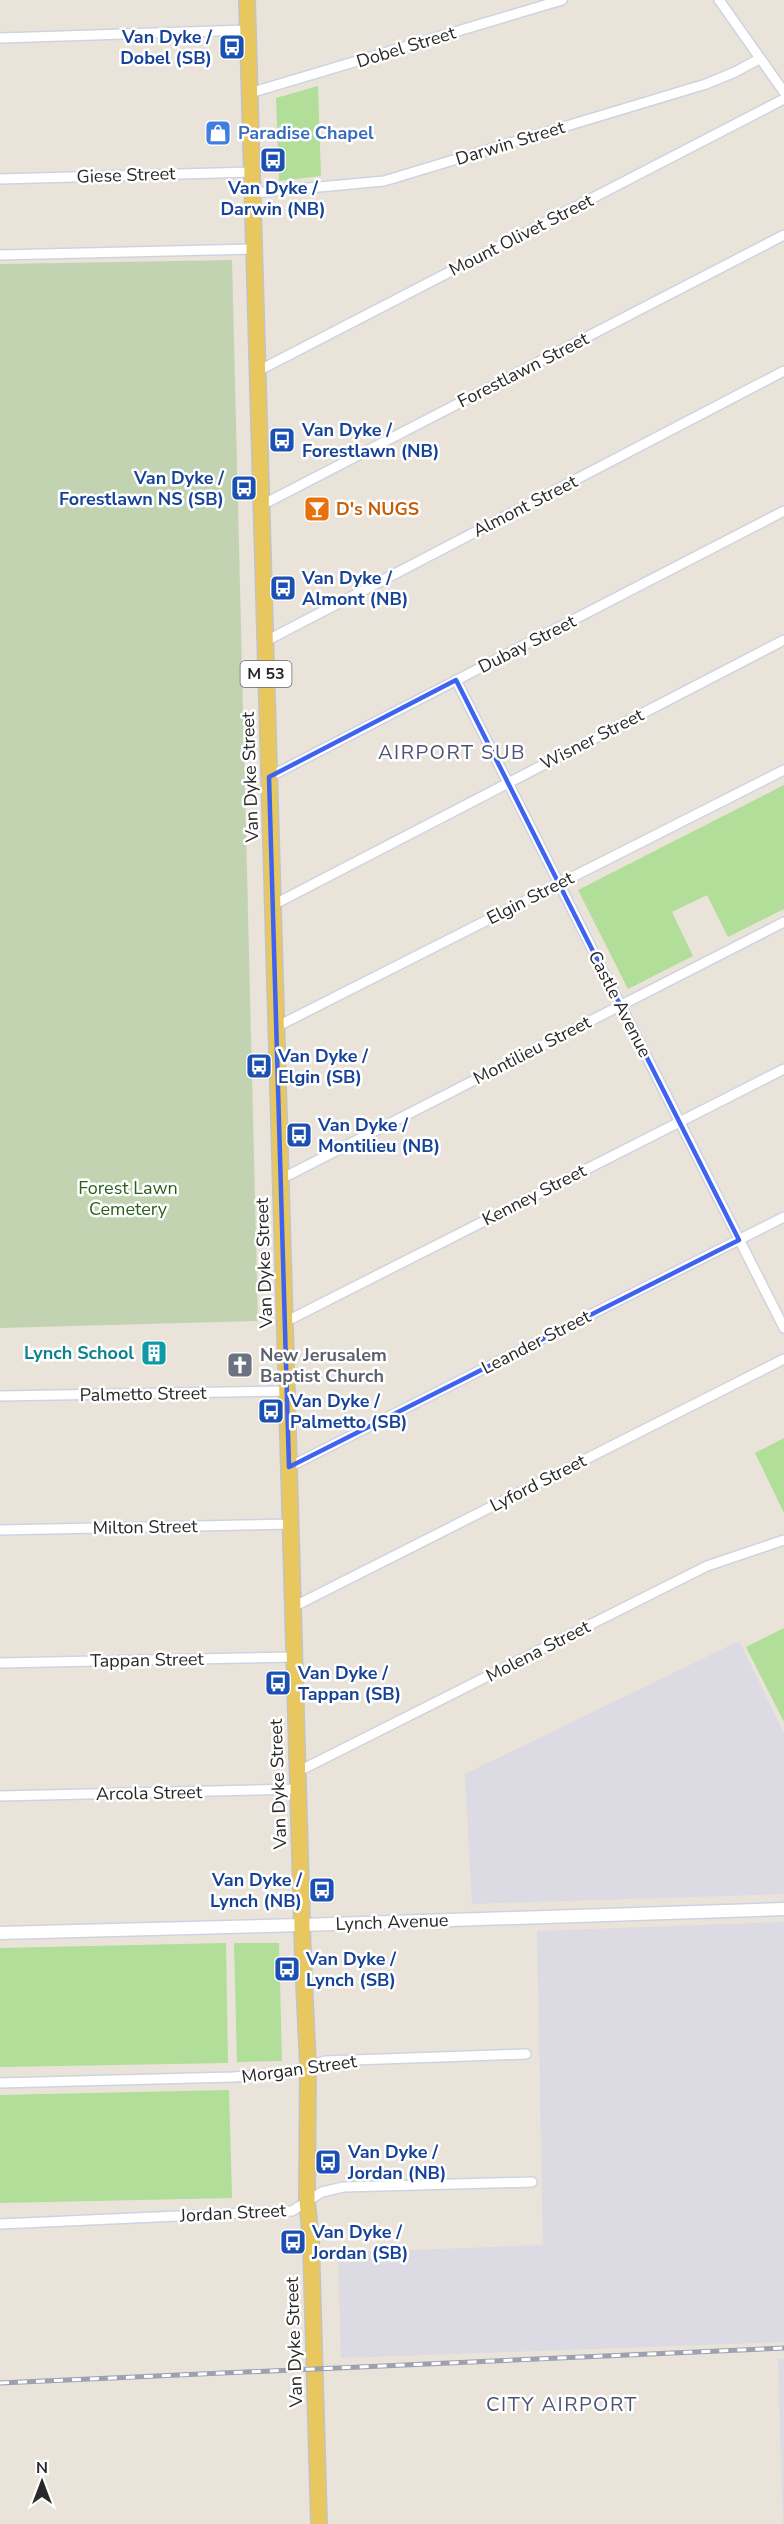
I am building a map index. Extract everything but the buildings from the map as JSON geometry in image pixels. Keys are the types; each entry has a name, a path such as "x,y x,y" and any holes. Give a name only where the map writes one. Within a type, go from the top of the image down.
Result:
{"main road":[{"name":"Van Dyke Street","path":"247,0 297,1772 308,2065 307,2201 311,2253 320,2524"}],"street":[{"name":"Dobel Street","path":"250,93 562,0"},
{"path":"719,0 784,92"},
{"path":"0,38 248,30"},
{"name":"Darwin Street","path":"253,193 384,181 706,84 759,59"},
{"name":"Mount Olivet Street","path":"258,371 784,99"},
{"name":"Giese Street","path":"0,179 252,172"},
{"name":"Forestlawn Street","path":"262,505 784,235"},
{"path":"0,255 254,249"},
{"name":"Almont Street","path":"266,641 784,371"},
{"name":"Dubay Street","path":"270,777 784,510"},
{"name":"Wisner Street","path":"273,905 784,640"},
{"name":"Castle Avenue","path":"456,680 784,1328"},
{"name":"Elgin Street","path":"276,1027 784,770"},
{"name":"Montilieu Street","path":"281,1179 784,922"},
{"name":"Kenney Street","path":"285,1322 784,1069"},
{"name":"Leander Street","path":"289,1467 784,1217"},
{"name":"Lyford Street","path":"293,1607 784,1359"},
{"name":"Palmetto Street","path":"0,1396 287,1391"},
{"name":"Milton Street","path":"0,1530 291,1524"},
{"name":"Molena Street","path":"297,1772 707,1566 784,1540"},
{"name":"Tappan Street","path":"0,1663 294,1657"},
{"name":"Arcola Street","path":"0,1796 298,1790"},
{"name":"Lynch Avenue","path":"0,1933 302,1926 784,1909"},
{"name":"Morgan Street","path":"0,2083 233,2077 286,2073 325,2061 526,2054"},
{"name":"Jordan Street","path":"0,2224 292,2211 329,2190 343,2187 532,2182"}],"highlighted area":[{"path":"456,680 739,1240 289,1467 269,777"}],"shaded area":[{"path":"739,1641 784,1733 784,1894 472,1904 465,1774"},
{"path":"784,1922 784,2342 341,2358 338,2253 543,2245 537,1931"},
{"path":"778,2359 784,2359 784,2524 783,2524"}],"green space":[{"path":"318,86 321,176 279,181 276,98"},
{"name":"Forest Lawn Cemetery","path":"232,260 258,1321 0,1328 0,264"},
{"path":"784,785 784,909 728,937 707,895 672,912 693,956 628,989 578,890"},
{"path":"784,1438 784,1513 755,1453"},
{"path":"784,1628 784,1722 746,1647"},
{"path":"226,1943 228,2063 0,2067 0,1948"},
{"path":"234,1943 279,1943 282,2061 237,2062"},
{"path":"229,2090 232,2198 0,2203 0,2095"}],"railway":[{"path":"0,2383 784,2348"}],"place":[{"name":"Van Dyke / Dobel (SB)","path":"232,47"},
{"name":"Paradise Chapel","path":"218,133"},
{"name":"Van Dyke / Darwin (NB)","path":"273,160"},
{"name":"Van Dyke / Forestlawn (NB)","path":"282,440"},
{"name":"Van Dyke / Forestlawn NS (SB)","path":"244,488"},
{"name":"D's NUGS","path":"317,509"},
{"name":"Van Dyke / Almont (NB)","path":"283,588"},
{"name":"Van Dyke / Elgin (SB)","path":"259,1066"},
{"name":"Van Dyke / Montilieu (NB)","path":"299,1135"},
{"name":"Lynch School","path":"154,1353"},
{"name":"New Jerusalem Baptist Church","path":"240,1365"},
{"name":"Van Dyke / Palmetto (SB)","path":"271,1411"},
{"name":"Van Dyke / Tappan (SB)","path":"278,1683"},
{"name":"Van Dyke / Lynch (NB)","path":"322,1890"},
{"name":"Van Dyke / Lynch (SB)","path":"287,1969"},
{"name":"Van Dyke / Jordan (NB)","path":"328,2162"},
{"name":"Van Dyke / Jordan (SB)","path":"293,2242"}],"district":[{"name":"AIRPORT SUB","path":"452,752"},
{"name":"CITY AIRPORT","path":"562,2404"}]}
